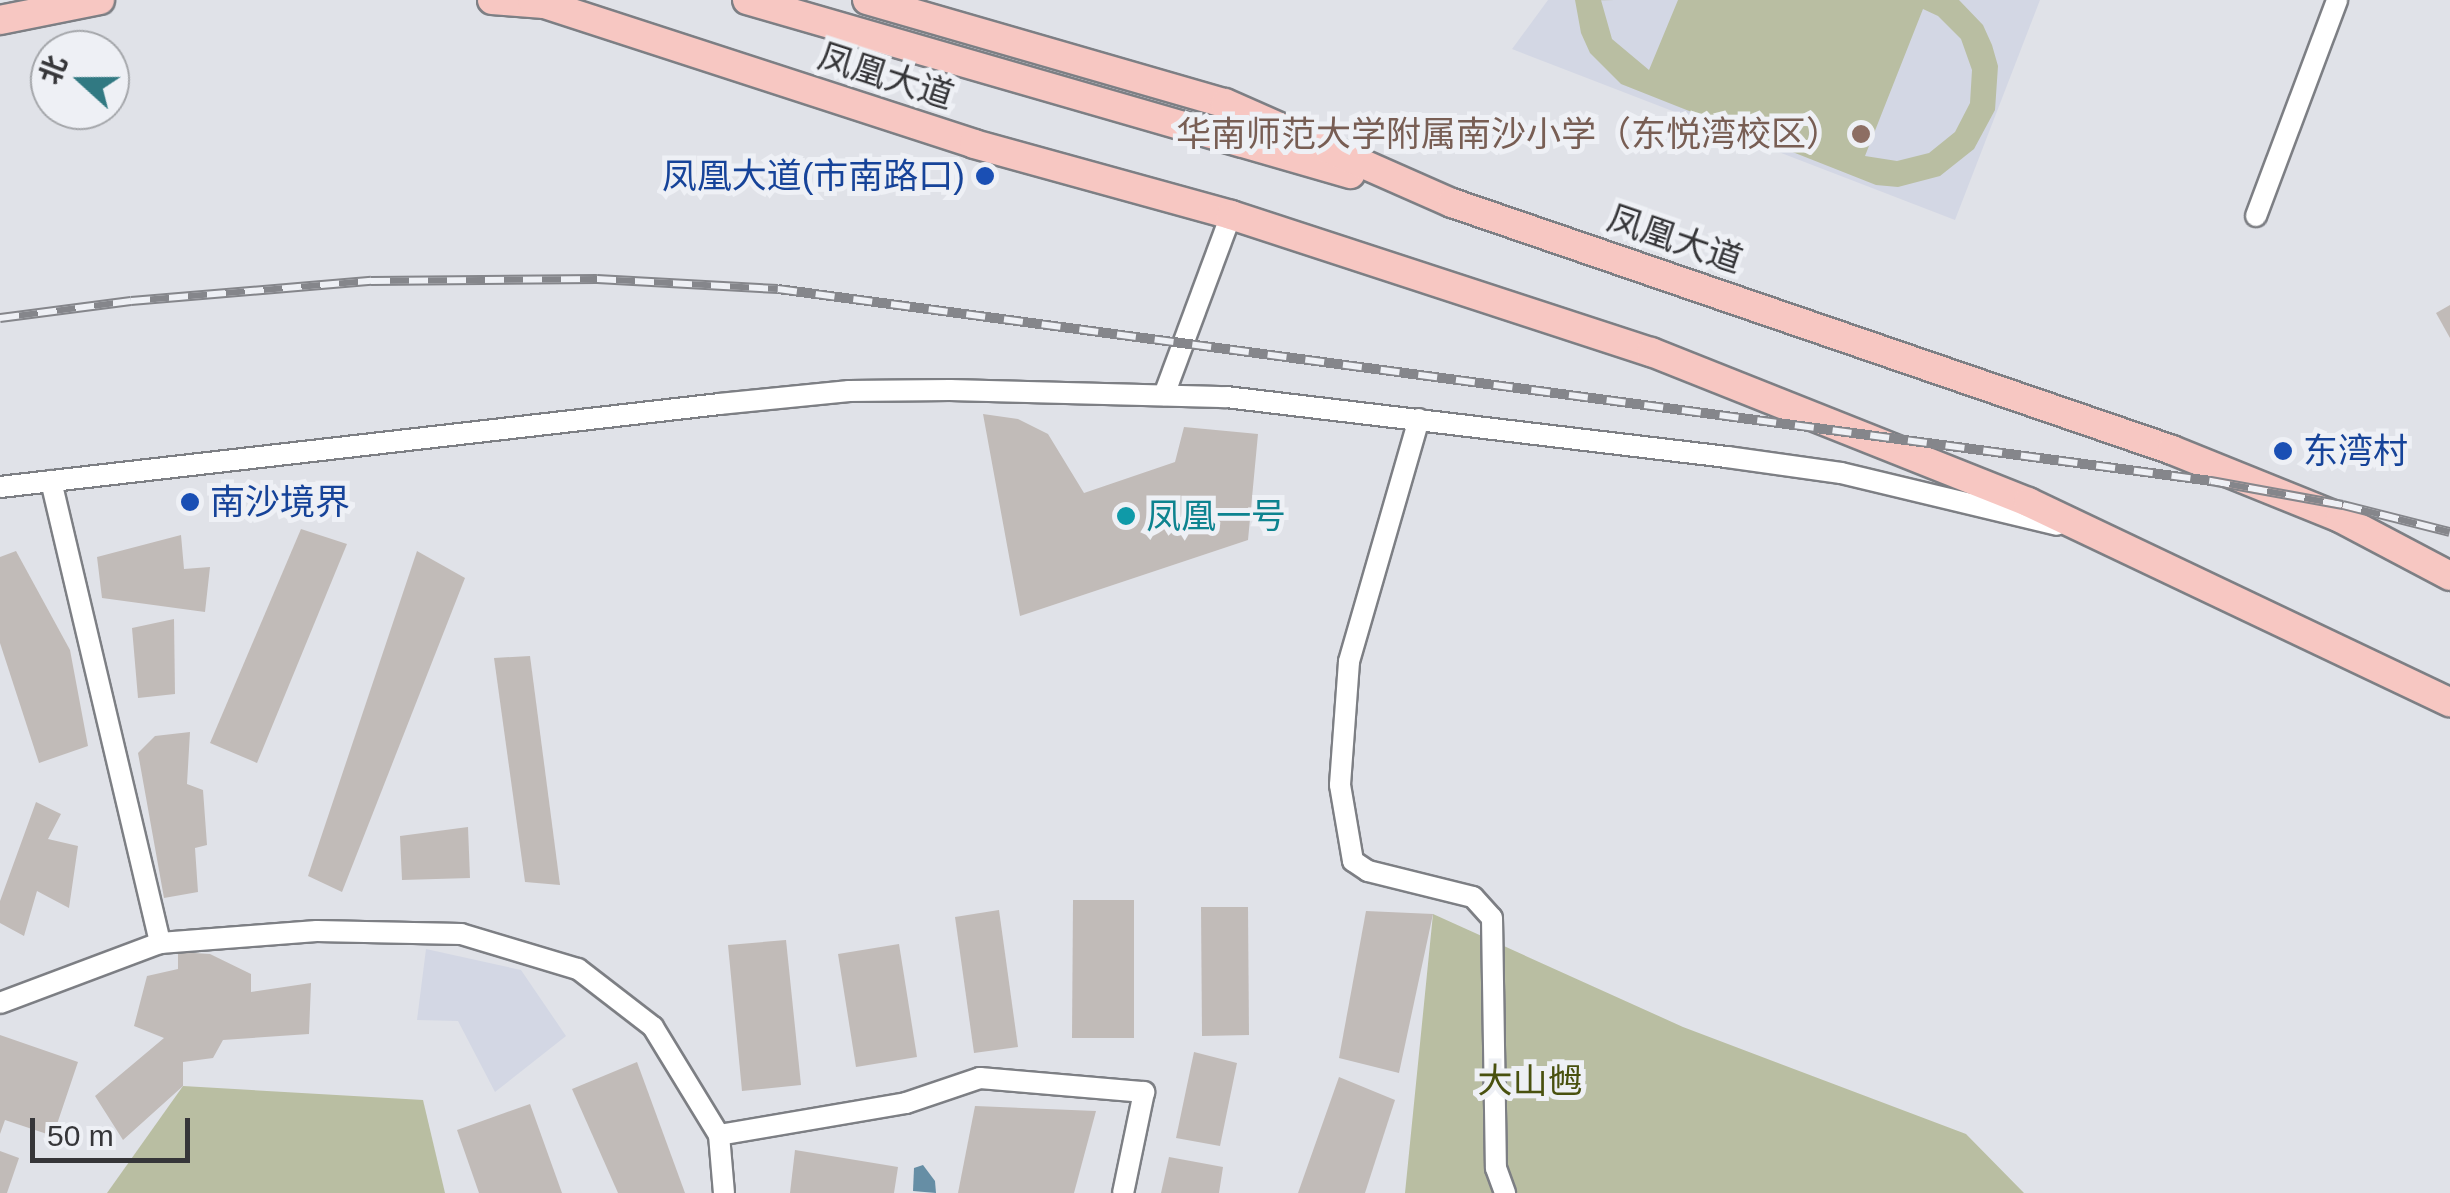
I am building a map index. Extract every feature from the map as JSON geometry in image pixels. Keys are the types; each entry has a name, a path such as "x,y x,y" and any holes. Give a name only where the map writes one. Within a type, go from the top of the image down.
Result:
{"main road":[{"path":"0,20 100,0"},
{"name":"凤凰大道","path":"492,0 538,2 974,144 1231,216 1651,352 2028,502 2450,702"},
{"path":"747,0 1452,203"},
{"name":"凤凰大道","path":"867,0 1224,102 1452,203 2172,450 2340,518 2450,576"}],"street":[{"path":"2256,216 2337,0"},
{"path":"1164,395 1231,216"},
{"name":"凤凰大道","path":"0,488 849,391 1164,395 1226,397 1841,472 2057,525 2118,546"},
{"path":"1419,419 1350,662 1340,785 1353,861 1368,871 1472,896 1492,918 1496,1168 1505,1193"},
{"path":"51,482 160,943"},
{"path":"0,1002 160,943 317,931 462,934 578,969 653,1026 719,1136 724,1193"},
{"path":"719,1136 906,1103 980,1078 1144,1092 1123,1193"}],"shaded area":[{"name":"华南师范大学附属南沙小学（东悦湾校区）","path":"1548,0 2040,0 1955,220 1512,49"},
{"path":"426,949 521,970 566,1036 495,1092 458,1021 417,1020"}],"green space":[{"name":"华南师范大学附属南沙小学（东悦湾校区）","path":"1575,0 1601,0 1612,39 1649,70 1678,0 1959,0 1983,25 1992,45 1998,66 1995,110 1974,149 1940,176 1898,187 1876,185 1621,84 1590,53 1581,33","holes":["1923,9 1938,16 1961,39 1972,70 1970,103 1955,132 1929,153 1897,161 1865,156"]},
{"name":"大山乸","path":"1433,914 1683,1027 1966,1134 2024,1193 1405,1193"},
{"path":"183,1086 423,1100 445,1193 107,1193"}],"water":[{"path":"923,1165 935,1181 936,1193 913,1191 914,1168"}],"building":[{"path":"2450,305 2450,338 2436,313"},
{"name":"凤凰一号","path":"983,414 1018,419 1048,434 1084,493 1175,462 1184,427 1258,434 1248,540 1020,616"},
{"path":"301,529 347,544 257,763 210,743"},
{"path":"181,535 184,569 210,567 205,612 102,598 97,557"},
{"path":"16,551 70,650 88,746 39,763 0,643 0,557"},
{"path":"417,551 465,578 342,892 308,876"},
{"path":"174,619 175,694 138,698 132,628"},
{"path":"530,656 560,885 525,882 494,658"},
{"path":"190,732 187,784 203,790 207,845 195,848 198,892 164,898 138,753 155,736"},
{"path":"36,802 61,814 48,839 78,846 69,908 37,891 24,936 0,923 0,901"},
{"path":"468,827 470,878 402,880 400,836"},
{"path":"1073,900 1134,900 1134,1038 1072,1038"},
{"path":"1201,907 1248,907 1249,1035 1202,1036"},
{"path":"999,910 1018,1047 974,1053 955,917"},
{"path":"1366,911 1433,914 1399,1073 1339,1058"},
{"path":"786,940 801,1085 742,1091 728,945"},
{"path":"899,944 917,1057 856,1067 838,954"},
{"path":"178,952 210,954 251,974 251,992 311,983 309,1034 223,1040 213,1058 183,1062 183,1086 123,1140 95,1096 164,1038 134,1026 147,976 178,969"},
{"path":"0,1035 78,1062 53,1136 5,1120 0,1134"},
{"path":"1194,1052 1237,1063 1220,1146 1176,1138"},
{"path":"637,1062 685,1193 618,1193 572,1089"},
{"path":"1339,1077 1395,1100 1365,1193 1298,1193"},
{"path":"530,1104 562,1193 479,1193 457,1130"},
{"path":"975,1106 1096,1111 1074,1193 958,1193"},
{"path":"795,1150 898,1167 894,1193 790,1193"},
{"path":"0,1151 19,1158 7,1193 0,1193"},
{"path":"1169,1157 1223,1167 1219,1193 1161,1193"}],"railway":[{"path":"0,318 131,301 371,281 597,279 778,289 2211,481 2343,505 2450,532"}],"place":[{"name":"华南师范大学附属南沙小学（东悦湾校区）","path":"1861,134"},
{"name":"凤凰大道(市南路口)","path":"985,176"},
{"name":"东湾村","path":"2283,451"},
{"name":"南沙境界","path":"190,502"},
{"name":"凤凰一号","path":"1126,516"}]}
